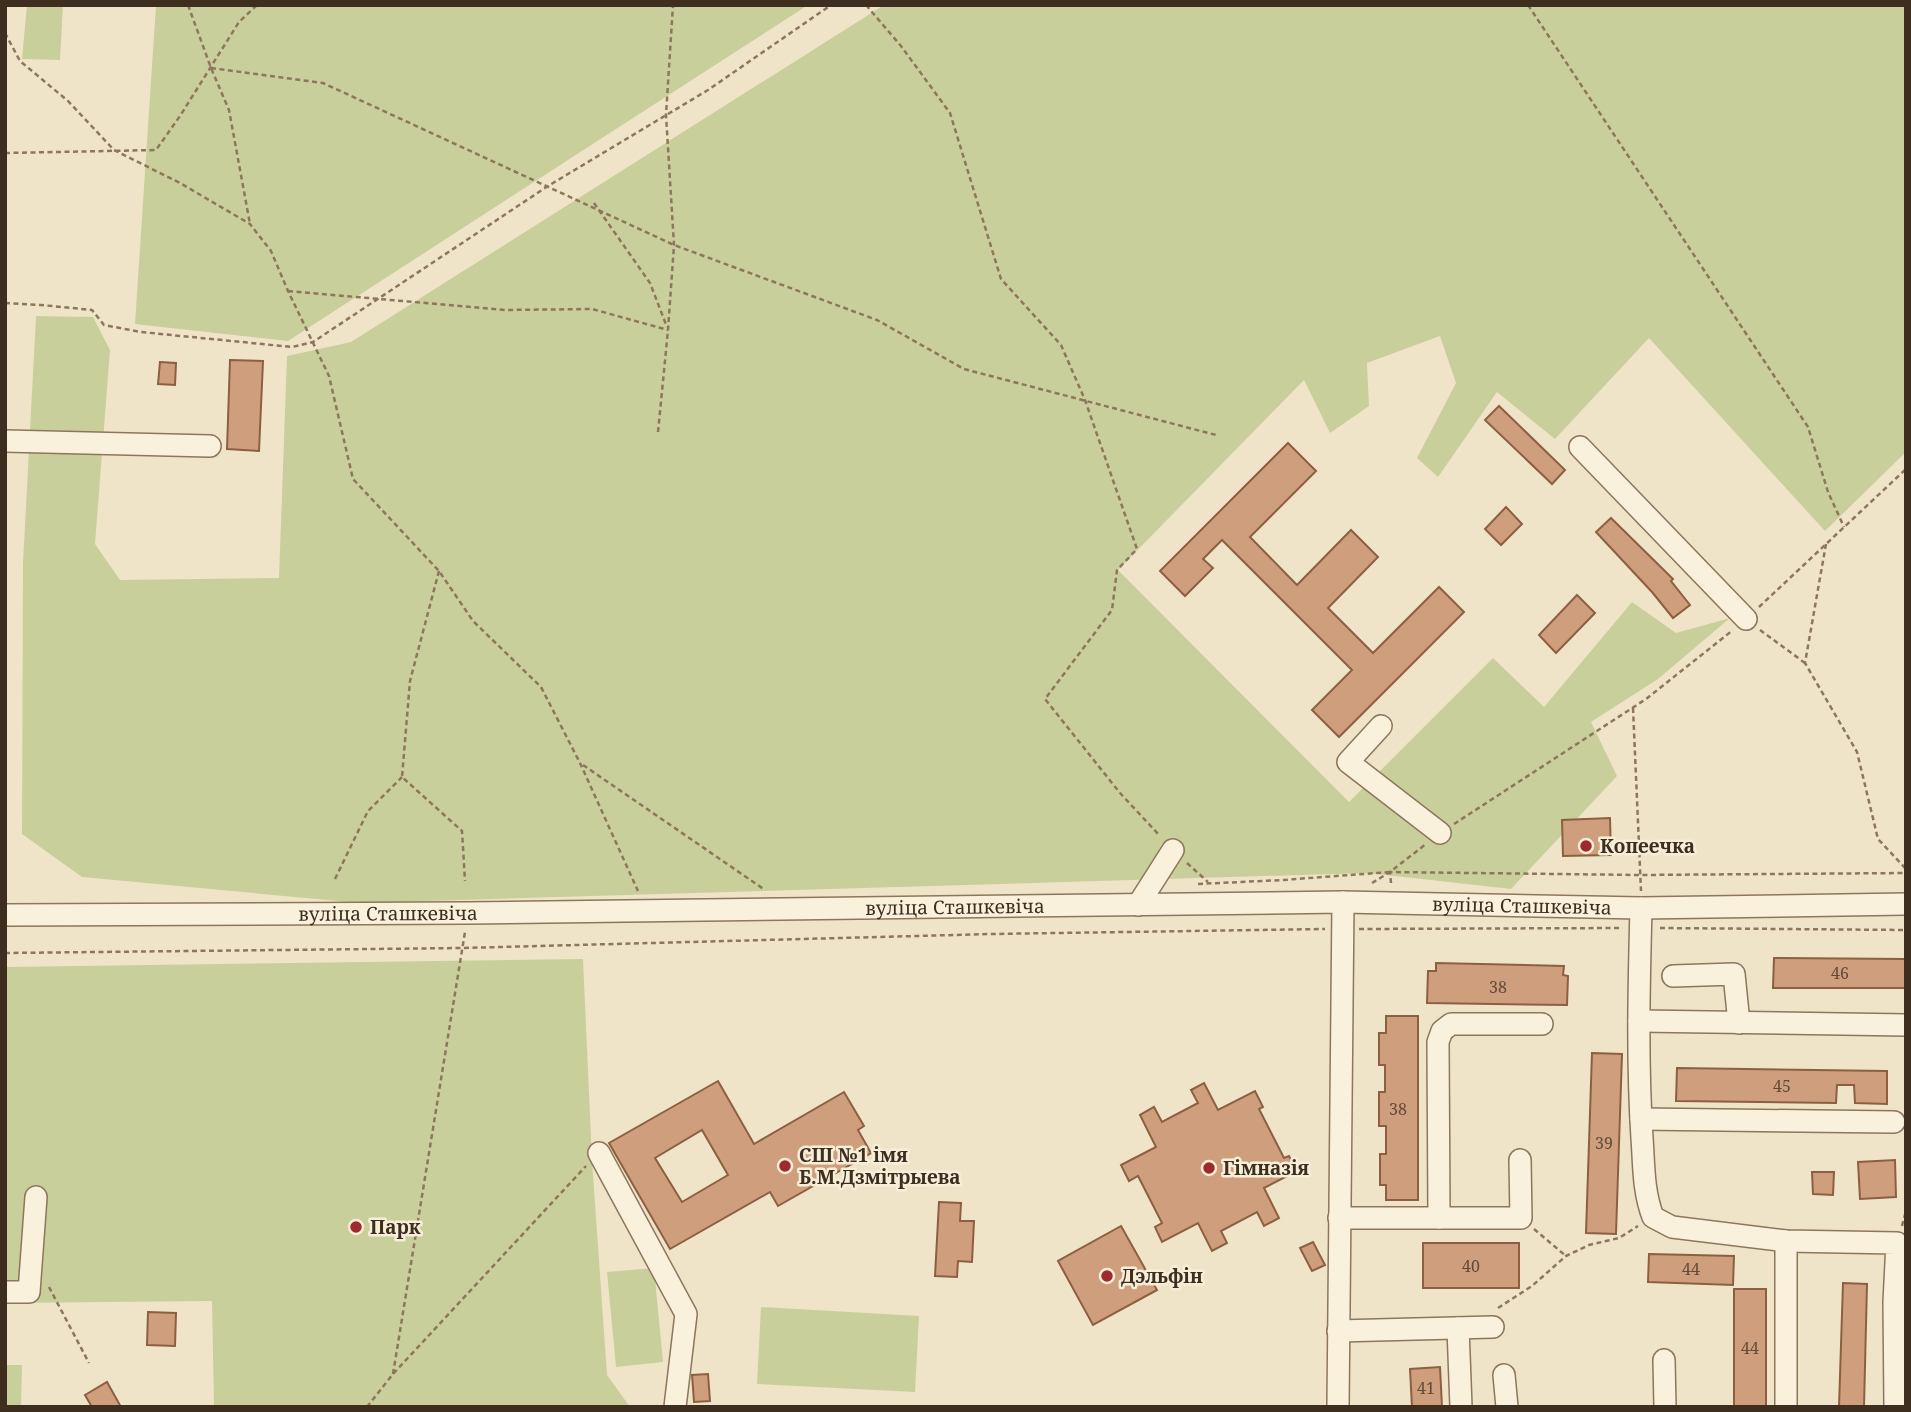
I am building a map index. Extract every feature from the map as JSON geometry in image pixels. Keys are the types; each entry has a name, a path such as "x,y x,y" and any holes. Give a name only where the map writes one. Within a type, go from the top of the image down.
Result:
{"street":[{"path":"5,441 210,446"},
{"path":"1580,447 1746,619"},
{"path":"1381,726 1349,761 1440,833"},
{"path":"1138,905 1173,850"},
{"path":"1338,1407 1343,902"},
{"name":"вуліца Сташкевіча","path":"5,915 468,913 1343,902 1641,918 1906,904"},
{"path":"1641,918 1641,1119 1646,1199 1653,1217 1672,1227 1786,1241 1897,1243 1894,1302 1895,1407"},
{"path":"1673,976 1734,974 1739,1023"},
{"path":"1639,1021 1906,1025"},
{"path":"1439,1218 1438,1042 1442,1031 1451,1024 1542,1024"},
{"path":"1641,1119 1894,1122"},
{"path":"599,1153 686,1314 675,1407"},
{"path":"1339,1218 1521,1218 1520,1160"},
{"path":"5,1292 29,1292 36,1197"},
{"path":"1786,1241 1786,1407"},
{"path":"1338,1331 1493,1327"},
{"path":"1458,1328 1461,1407"},
{"path":"1664,1360 1665,1407"},
{"path":"1504,1375 1507,1407"}],"path":[{"path":"188,5 229,110 250,224"},
{"path":"5,153 156,150 240,22 257,5"},
{"path":"658,432 674,245 666,115 673,5"},
{"path":"5,303 92,310 104,325 141,332 292,347 313,342 548,186 708,90 831,5"},
{"path":"866,5 901,46 950,113 1001,279 1061,345 1085,400 1137,549 1116,570 1112,610 1045,699 1120,793 1173,850 1209,883"},
{"path":"1528,5 1808,427 1828,492 1844,527"},
{"path":"5,33 20,61 68,101 114,150 180,183 250,224 271,251 329,376 353,479 439,571 473,621 541,687 580,763 642,901"},
{"path":"211,68 323,82 674,245 877,320 964,369 1216,435"},
{"path":"594,203 650,283 668,330"},
{"path":"288,291 505,310 592,309 668,330"},
{"path":"1390,872 1440,833 1633,708 1746,619 1906,469"},
{"path":"1805,663 1826,544"},
{"path":"335,880 368,811 402,777 410,681 439,571"},
{"path":"1746,619 1805,663 1857,752 1878,839 1906,871"},
{"path":"1633,708 1641,918"},
{"path":"580,763 765,890"},
{"path":"402,777 462,831 465,881"},
{"path":"1197,884 1390,872 1640,875 1906,871"},
{"path":"1390,872 1391,903"},
{"path":"393,1374 468,913"},
{"path":"5,953 463,948 991,933 1342,929 1641,918 1906,930"},
{"path":"367,1407 393,1374 599,1153"},
{"path":"1493,1327 1497,1308 1532,1286 1566,1256 1589,1245 1619,1238 1653,1217"},
{"path":"1521,1218 1566,1256"},
{"path":"29,1284 47,1284 89,1363"}],"green space":[{"path":"27,5 63,5 60,60 22,59"},
{"path":"156,5 808,5 288,341 135,324"},
{"path":"884,5 1906,5 1906,452 1825,531 1649,338 1555,439 1497,392 1438,477 1417,458 1456,383 1440,336 1367,363 1369,406 1330,433 1304,380 1118,570 1349,802 1493,658 1544,707 1632,602 1676,633 1730,618 1658,679 1591,722 1617,776 1511,889 1368,873 359,903 82,877 22,834 23,563 36,316 93,317 110,350 95,544 120,580 279,578 287,356 351,342"},
{"path":"583,959 592,1160 607,1375 630,1407 214,1407 212,1301 5,1303 5,967"},
{"path":"654,1268 663,1362 616,1367 607,1272"},
{"path":"761,1307 919,1316 915,1392 757,1384"},
{"path":"5,1365 22,1365 21,1407 5,1407"}],"building":[{"path":"230,360 263,361 259,451 227,449"},
{"path":"160,362 176,363 175,385 158,384"},
{"path":"1499,406 1565,470 1552,484 1485,420"},
{"path":"1288,443 1316,471 1250,537 1297,585 1351,530 1378,557 1328,608 1373,653 1439,587 1464,612 1339,737 1312,710 1352,670 1222,540 1203,559 1213,568 1185,596 1160,571"},
{"path":"1506,507 1522,524 1501,545 1485,529"},
{"path":"1611,518 1673,579 1671,581 1690,605 1673,618 1596,532"},
{"path":"1577,595 1595,613 1556,653 1539,635"},
{"path":"1610,818 1611,855 1563,856 1562,820"},
{"path":"1774,958 1906,959 1906,988 1773,988"},
{"path":"1436,963 1564,966 1563,975 1568,976 1567,1005 1427,1003 1428,971 1436,971"},
{"path":"1386,1016 1418,1016 1418,1200 1386,1200 1386,1185 1380,1185 1380,1154 1386,1154 1386,1126 1379,1126 1379,1092 1385,1092 1385,1065 1379,1065 1379,1033 1386,1033"},
{"path":"1592,1053 1622,1054 1616,1234 1586,1233"},
{"path":"1677,1068 1887,1071 1887,1104 1855,1103 1854,1085 1837,1085 1836,1103 1676,1101"},
{"name":"СШ №1 імя Б.М.Дзмітрыева","path":"718,1081 754,1144 844,1092 864,1126 858,1130 871,1153 778,1206 770,1192 670,1249 609,1143","holes":["702,1130 728,1175 682,1202 655,1158"]},
{"name":"Гімназія","path":"1204,1083 1218,1110 1255,1091 1263,1107 1259,1109 1284,1158 1289,1156 1297,1171 1264,1188 1279,1218 1264,1226 1257,1212 1221,1231 1227,1243 1212,1251 1198,1223 1162,1242 1155,1227 1162,1223 1138,1176 1129,1181 1121,1165 1156,1147 1140,1115 1154,1107 1162,1122 1198,1103 1191,1090"},
{"path":"1895,1160 1896,1197 1860,1199 1858,1162"},
{"path":"1812,1172 1834,1172 1833,1195 1813,1194"},
{"path":"939,1202 961,1203 960,1221 974,1221 972,1262 958,1261 957,1277 935,1276"},
{"name":"Дэльфін","path":"1121,1226 1157,1290 1093,1325 1058,1261"},
{"path":"1313,1242 1325,1265 1312,1271 1300,1248"},
{"path":"1423,1243 1519,1243 1519,1288 1423,1288"},
{"path":"1649,1254 1734,1256 1733,1285 1648,1282"},
{"path":"1843,1283 1867,1284 1864,1407 1839,1407"},
{"path":"1734,1289 1766,1289 1766,1407 1734,1407"},
{"path":"148,1312 176,1313 175,1346 147,1345"},
{"path":"1440,1367 1442,1407 1412,1407 1410,1369"},
{"path":"708,1374 710,1401 694,1402 692,1375"},
{"path":"107,1382 121,1407 92,1407 85,1395"}],"place":[{"name":"Копеечка","path":"1586,846"},
{"name":"СШ №1 імя Б.М.Дзмітрыева","path":"785,1166"},
{"name":"Гімназія","path":"1209,1168"},
{"name":"Парк","path":"356,1227"},
{"name":"Дэльфін","path":"1107,1276"}]}
